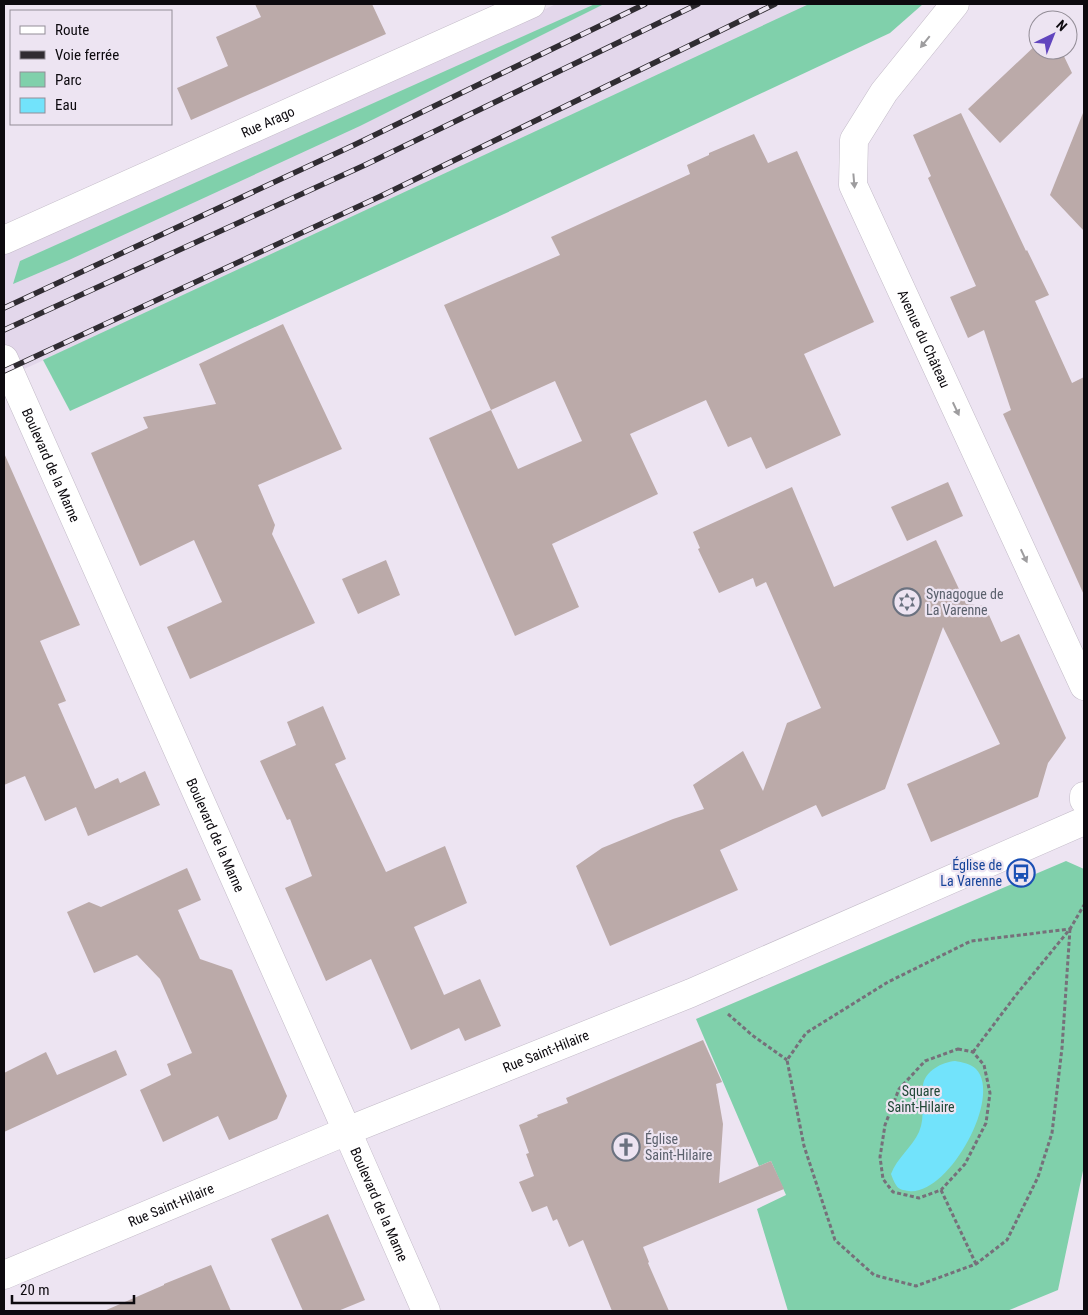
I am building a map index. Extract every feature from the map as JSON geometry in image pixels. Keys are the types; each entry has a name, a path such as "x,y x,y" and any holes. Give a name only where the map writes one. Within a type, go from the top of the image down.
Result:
{"street":[{"name":"Rue Arago","path":"4,240 531,4"},
{"name":"Avenue du Château","path":"955,4 884,92 854,140 853,186 1084,686"},
{"name":"Boulevard de la Marne","path":"4,360 426,1311"},
{"name":"Rue Saint-Hilaire","path":"4,1275 347,1131 701,988 1084,821"}],"path":[{"path":"973,1052 1016,995 1070,929 1084,905"},
{"path":"701,988 752,1035 787,1060 804,1146 835,1240 874,1275 916,1286 976,1264 1007,1240 1038,1177 1052,1132 1062,1048 1070,929"},
{"path":"787,1060 806,1033 888,982 970,941 1070,929"},
{"path":"958,1049 973,1052 984,1065 990,1093 986,1123 965,1164 941,1190 919,1198 893,1192 883,1179 880,1157 884,1125 899,1089 925,1061 958,1049"},
{"path":"941,1190 976,1264"}],"shaded area":[{"path":"556,4 816,4 603,109 4,378 4,255"}],"green space":[{"path":"595,4 604,4 360,126 13,284 20,261"},
{"path":"809,4 923,4 890,33 504,214 70,411 43,360"},
{"name":"Square Saint-Hilaire","path":"1066,861 1084,869 1084,1166 1058,1290 1007,1311 788,1311 757,1209 786,1195 771,1161 759,1166 696,1019"}],"water":[{"path":"955,1061 974,1067 982,1082 982,1101 977,1121 967,1142 954,1162 940,1178 924,1188 909,1191 901,1190 896,1185 891,1174 919,1132 922,1120 924,1080 935,1068"}],"building":[{"path":"255,4 372,4 386,34 191,120 177,88 228,66 216,37 261,17"},
{"path":"1028,52 1028,60 1066,60 1072,73 1000,143 968,109"},
{"path":"961,113 1026,251 1049,295 1035,301 1072,383 1084,377 1084,595 1003,414 1011,410 984,330 968,338 950,297 976,286 928,178 931,176 913,135"},
{"path":"1084,113 1084,231 1050,195"},
{"path":"754,134 768,163 797,151 874,322 804,354 841,435 766,469 751,437 728,447 706,400 630,434 658,494 552,544 579,607 515,636 429,438 491,410 444,305 560,255 551,237 690,174 687,165 709,155 709,153","holes":["555,381 582,441 518,469 491,410"]},
{"path":"283,324 342,449 258,485 275,525 272,534 315,623 190,679 167,627 222,602 194,540 140,566 91,453 148,428 143,417 216,404 199,364"},
{"path":"4,453 80,625 40,641 66,701 58,704 95,789 118,778 120,783 145,771 160,805 88,836 76,807 45,821 25,776 4,785"},
{"path":"948,482 963,516 907,541 891,507"},
{"path":"792,487 834,587 936,540 966,604 985,606 1001,642 1019,634 1066,738 1048,763 1038,797 931,842 907,784 1000,744 943,627 885,789 822,817 816,805 720,850 738,890 610,946 576,866 602,848 673,819 704,809 693,785 743,751 763,791 787,723 821,708 766,582 756,587 753,578 719,593 698,549 700,548 693,532"},
{"path":"386,560 400,595 358,614 342,579"},
{"path":"323,706 346,759 335,764 386,872 445,846 467,903 414,927 444,995 480,979 501,1026 465,1041 459,1028 411,1050 371,959 326,981 285,888 312,876 290,819 287,820 260,761 296,745 287,722"},
{"path":"187,868 201,900 178,910 200,959 232,970 287,1096 277,1119 229,1140 218,1116 163,1142 140,1090 171,1075 167,1064 192,1053 160,979 137,955 94,973 67,912 89,902 101,907"},
{"name":"Église Saint-Hilaire","path":"703,1040 722,1082 716,1084 723,1124 719,1183 771,1161 784,1189 643,1247 669,1311 612,1311 583,1240 569,1247 557,1219 553,1221 547,1206 532,1212 519,1182 534,1176 526,1154 529,1153 519,1125 538,1117 537,1115 568,1103 566,1098"},
{"path":"116,1050 127,1075 4,1132 4,1073 46,1052 57,1075"},
{"path":"328,1214 365,1300 338,1311 303,1311 271,1239"},
{"path":"211,1265 231,1311 104,1311 164,1284"}],"railway":[{"path":"4,308 354,145 645,4"},
{"path":"4,330 365,165 698,4"},
{"path":"4,371 381,196 775,4"}],"place":[{"name":"Synagogue de La Varenne","path":"907,602"},
{"name":"Église de La Varenne","path":"1021,873"},
{"name":"Église Saint-Hilaire","path":"626,1147"}]}
